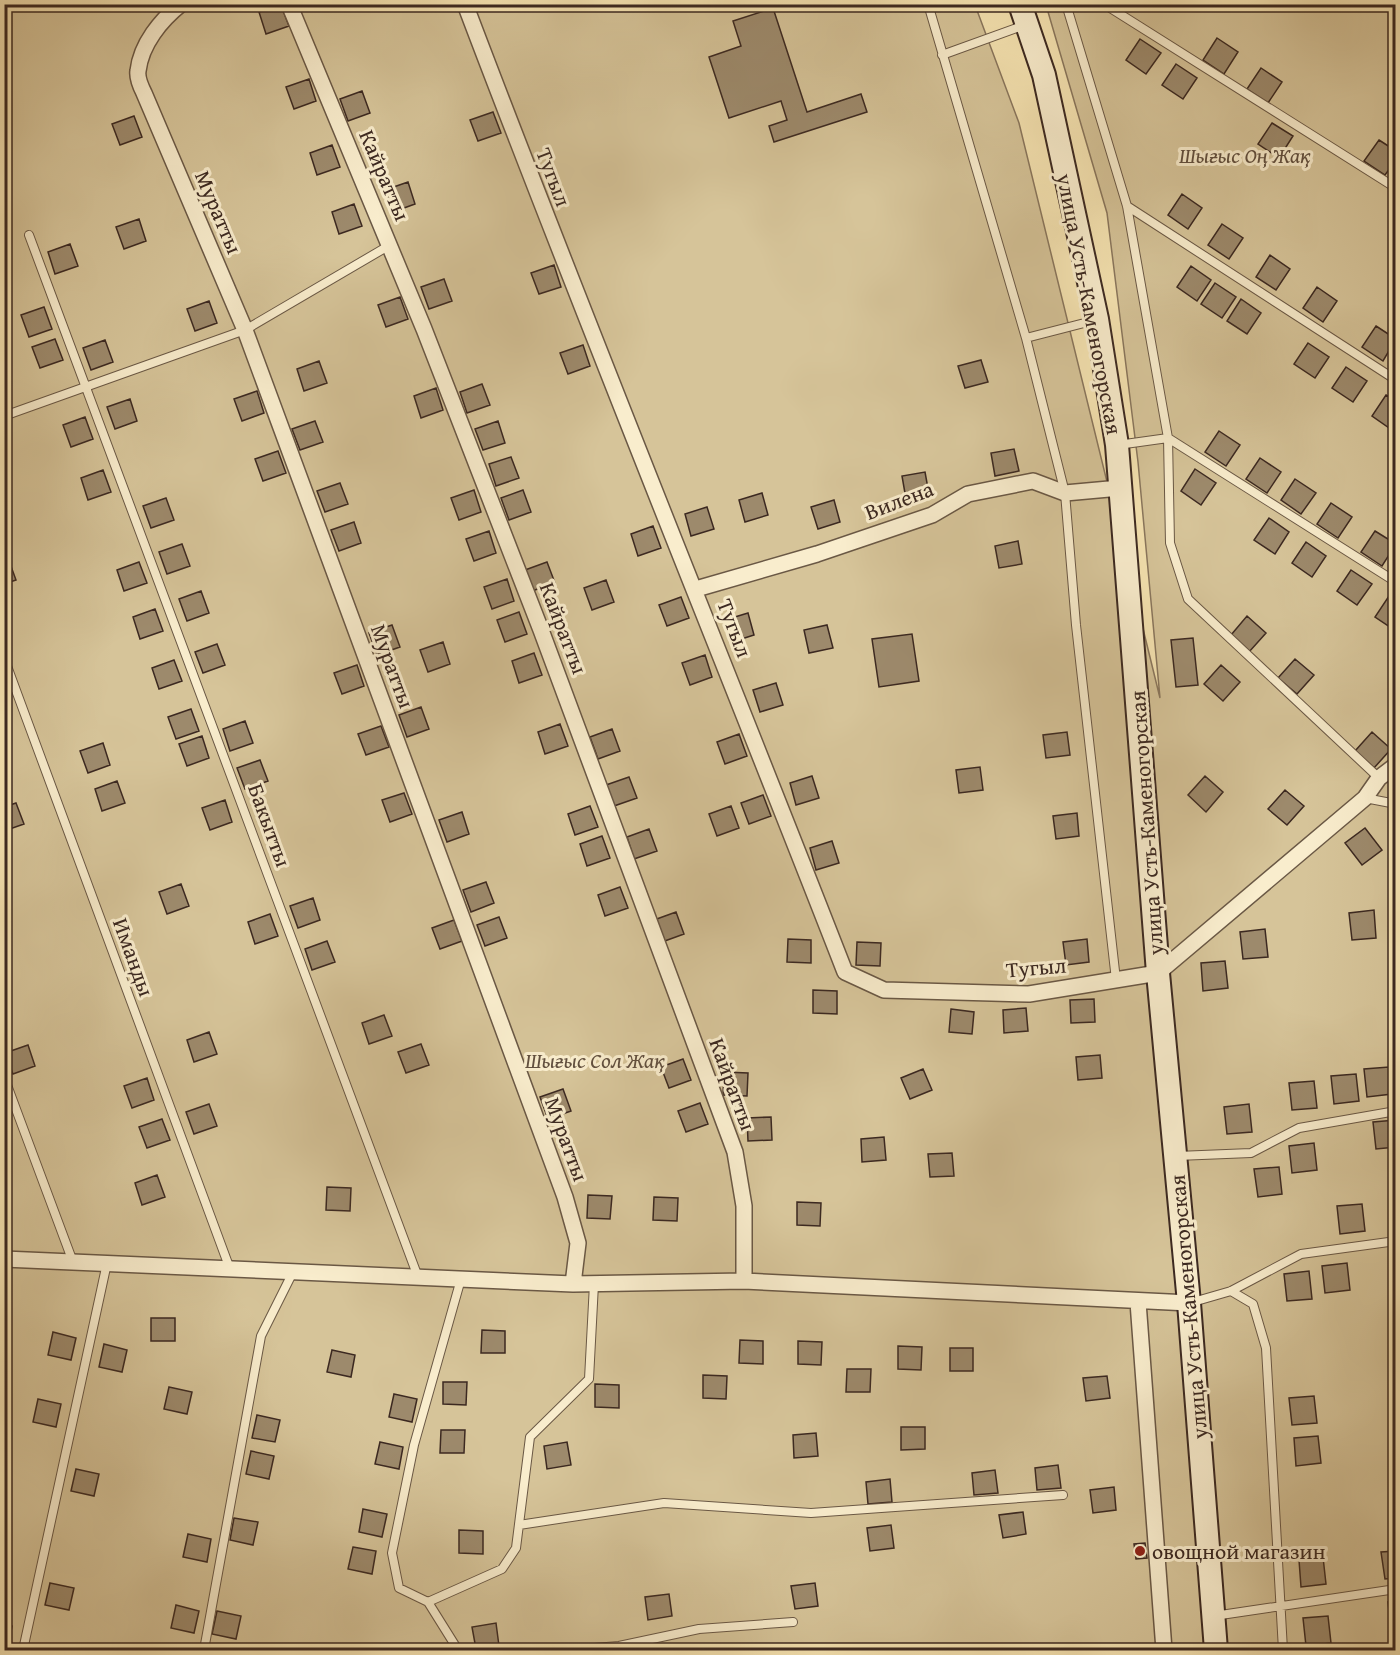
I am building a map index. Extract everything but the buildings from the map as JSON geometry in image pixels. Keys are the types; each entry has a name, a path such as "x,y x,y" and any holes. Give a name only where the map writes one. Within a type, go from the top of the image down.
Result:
{"street":[{"name":"Муратты","path":"181,4 167,16 146,45 137,72 245,330 565,1197 578,1243 573,1284"},
{"name":"Кайратты","path":"289,4 390,245 541,630 735,1152 744,1206 744,1281"},
{"name":"Тугыл","path":"465,4 571,286 696,589 845,972 884,990 1029,994 1158,973"},
{"name":"улица Усть-Каменогорская","path":"1023,15 1044,75 1097,319 1117,445 1158,973 1189,1303 1216,1650"},
{"name":"Вилена","path":"696,589 816,554 932,514 968,495 1033,481 1065,493 1120,488"},
{"path":"1158,973 1365,798 1379,778 1395,765"},
{"path":"4,1259 573,1284 744,1281 1189,1303"},
{"path":"1138,1302 1164,1650"}],"lane":[{"path":"927,4 1026,338 1065,493 1076,625 1116,980"},
{"path":"1066,4 1127,206 1168,438 1170,543 1188,599 1379,778"},
{"path":"1104,4 1395,188"},
{"path":"942,56 1023,15"},
{"path":"1127,206 1395,380"},
{"name":"Бакытты","path":"29,235 418,1277"},
{"path":"4,416 245,330 390,245"},
{"path":"1026,338 1097,319"},
{"path":"1117,445 1168,438 1395,582"},
{"name":"Иманды","path":"4,658 230,1269"},
{"path":"1365,798 1395,804"},
{"path":"4,1077 73,1262"},
{"path":"1174,1156 1251,1153 1299,1128 1395,1111"},
{"path":"1189,1303 1231,1291 1301,1254 1395,1241"},
{"path":"23,1650 107,1263"},
{"path":"204,1650 261,1336 293,1271"},
{"path":"458,1650 428,1602 399,1588 392,1553 414,1445 461,1279"},
{"path":"428,1602 502,1569 516,1548 530,1437 589,1379 594,1284"},
{"path":"1231,1291 1253,1304 1266,1348 1283,1650"},
{"path":"519,1525 664,1503 811,1513 1063,1495"},
{"path":"1213,1617 1395,1589"},
{"path":"568,1650 619,1646 699,1629 793,1622"}],"green space":[{"name":"Шығыс Сол Жақ","path":"5,5 975,5 1019,123 1160,698 1138,462 1107,213 1046,5 1395,5 1395,1650 5,1650"}],"place":[{"name":"овощной магазин","path":"1140,1551"}],"park label":[{"name":"Шығыс Оң Жақ","path":"1245,155"}]}
